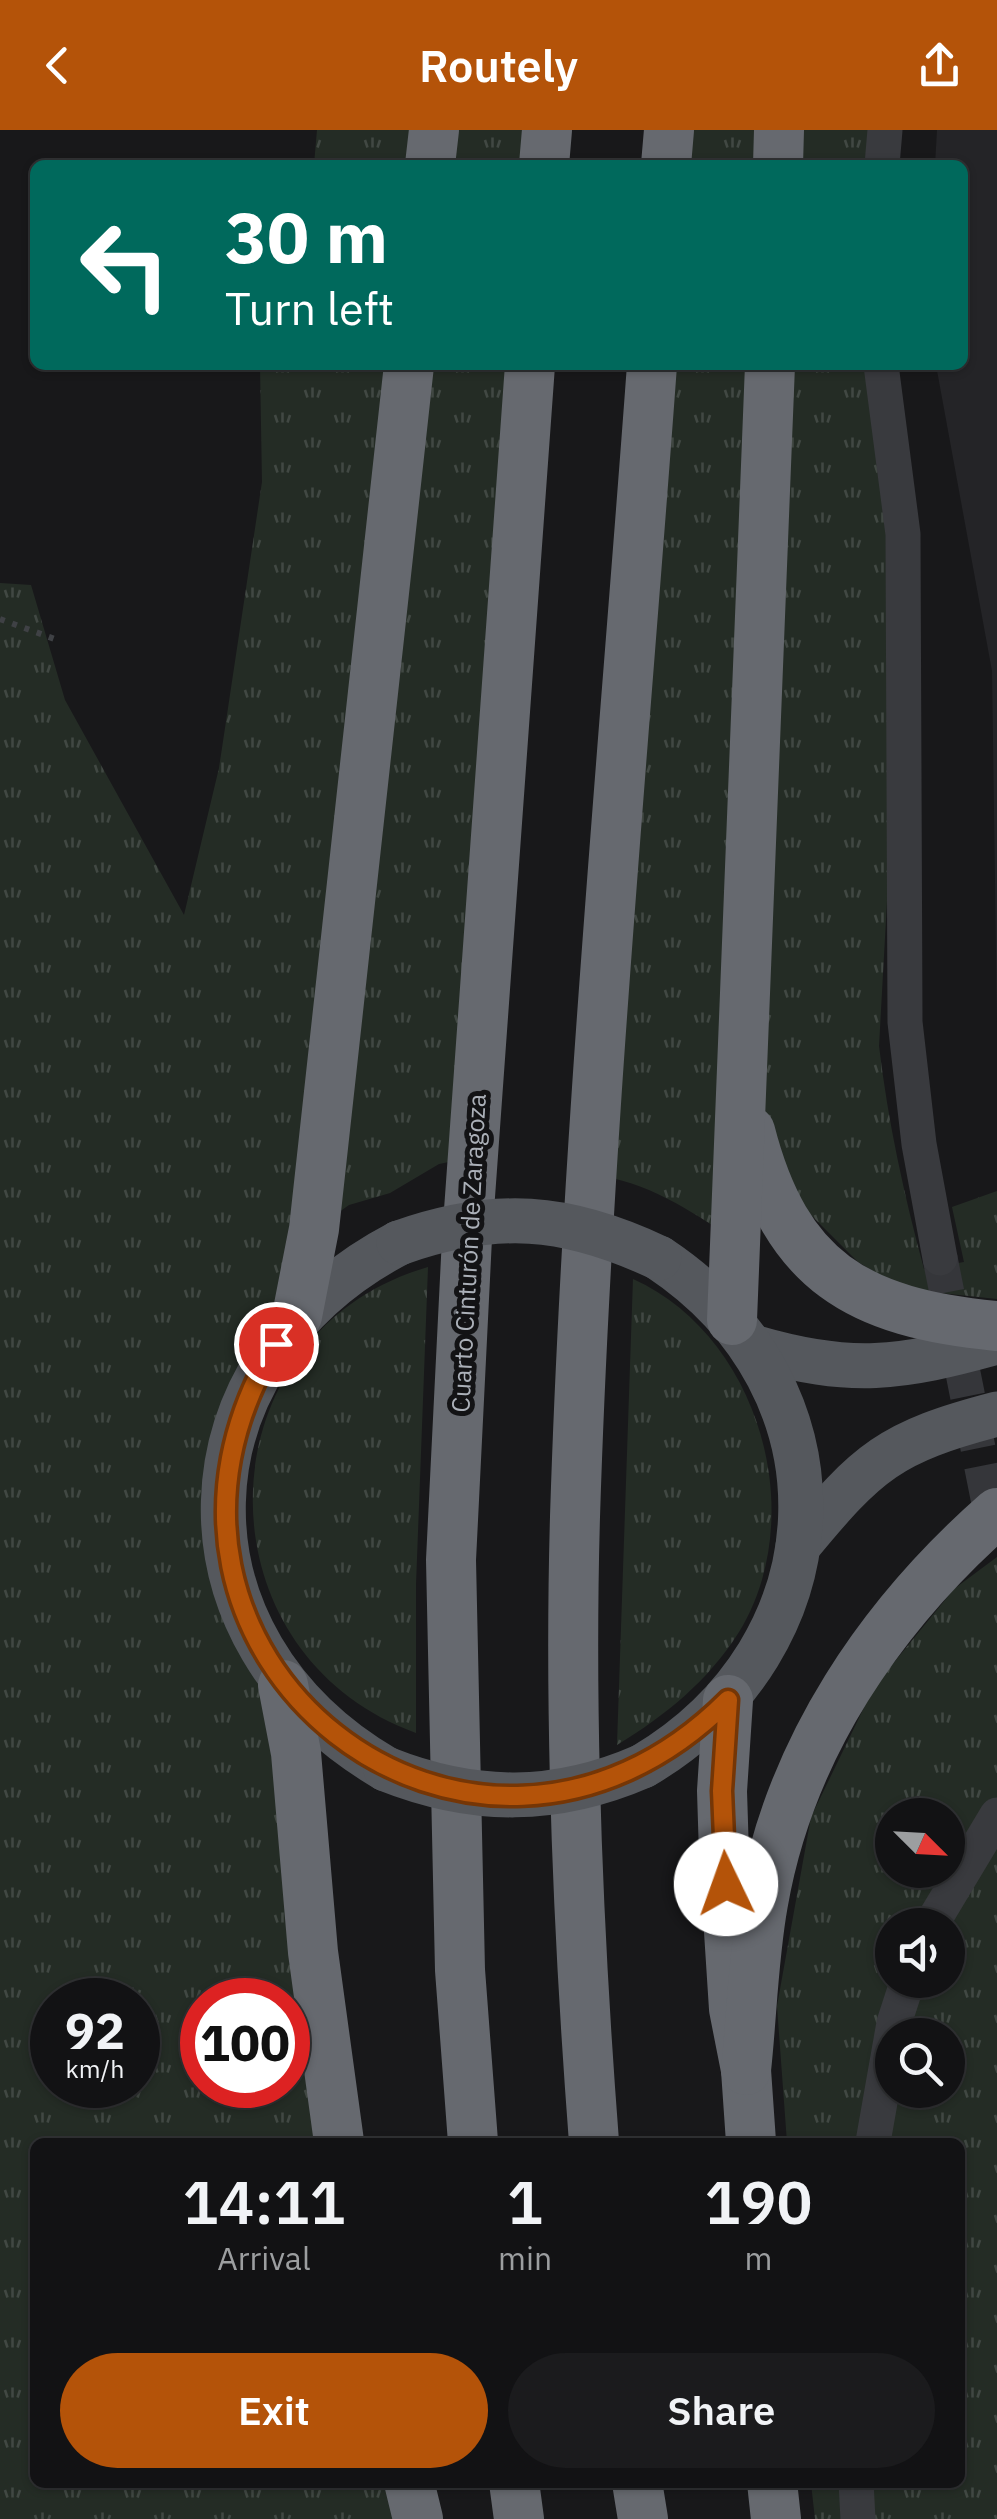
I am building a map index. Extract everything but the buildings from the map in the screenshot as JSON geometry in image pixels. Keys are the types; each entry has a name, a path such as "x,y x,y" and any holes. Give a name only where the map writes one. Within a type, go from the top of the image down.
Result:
{"highway":[{"path":"431,160 434,130"},
{"path":"544,160 547,130"},
{"path":"666,160 669,130"},
{"path":"778,160 779,130"},
{"path":"298,1316 314,1229 407,370"},
{"name":"Cuarto Cinturón de Zaragoza","path":"473,2138 458,1932 450,1560 468,1222 530,370"},
{"path":"594,2138 581,1975 574,1753 575,1520 599,1079 652,370"},
{"path":"742,1334 741,1096 770,370"},
{"path":"741,1096 768,1191 799,1243 820,1264 884,1305 938,1320 997,1326"},
{"path":"746,2070 763,1902 781,1830 814,1744 845,1688 898,1612 944,1559 997,1513"},
{"path":"283,1685 296,1753 313,1952 338,2138"},
{"path":"728,1700 722,1791 724,1854 734,2010 746,2070 750,2138"},
{"path":"410,2488 418,2519"},
{"path":"515,2488 519,2519"},
{"path":"638,2488 643,2519"},
{"path":"773,2488 776,2519"}],"main road":[{"path":"530,1220 589,1230 658,1258 710,1297 742,1334 778,1393 794,1443 801,1494 798,1546 775,1629 728,1700 702,1726 643,1766 571,1792 496,1797 458,1792 386,1768 347,1746 283,1685 252,1634 236,1592 226,1548 224,1502 228,1457 240,1413 259,1372 298,1316 327,1287 398,1243 441,1228 530,1220"},
{"path":"742,1334 816,1364 873,1368 922,1363 997,1342"},
{"path":"798,1546 836,1500 894,1450 917,1436 997,1414"}],"street":[{"path":"882,160 885,130"},
{"path":"881,370 903,534 905,1022 919,1144 940,1258"},
{"path":"941,1908 997,1816"},
{"path":"874,2138 894,2022 902,1998"},
{"path":"856,2488 858,2519"}],"path":[{"path":"0,619 60,641"}],"shaded area":[{"path":"937,130 997,130 997,1022 992,671 937,370 968,370 968,160 935,160"}],"green space":[{"path":"317,130 547,130 544,160 314,160"},
{"path":"669,130 885,130 882,160 666,160"},
{"path":"260,370 530,370 473,1157 439,1164 390,1193 349,1205 315,1229 240,1413 252,1635 338,2138 30,2138 30,2488 410,2488 418,2519 0,2519 0,583 31,585 65,700 184,915 219,768 262,482"},
{"path":"652,370 882,370 904,593 879,1046 897,1158 924,1269 964,1262 952,1207 997,1191 997,1299 903,1289 858,1262 803,1207 734,1239 650,1190 593,1175"},
{"path":"428,1267 416,1584 416,1733 343,1692 292,1635 262,1567 253,1494 265,1422 299,1356 353,1303"},
{"path":"633,1279 676,1305 712,1341 740,1384 760,1432 770,1483 770,1535 760,1585 727,1650 685,1696 617,1745"},
{"path":"997,1557 997,2519 815,2519 812,2488 965,2488 965,2138 787,2138 777,2006 811,1817 874,1687 954,1589"}],"tunnel":[{"path":"940,1258 996,1538"}],"route":[{"path":"276,1344 240,1413 228,1457 224,1502 226,1548 236,1592 252,1634 283,1685 313,1718 347,1746 386,1768 420,1783 496,1797 571,1792 608,1781 674,1748 728,1700 722,1791 726,1884"}]}
